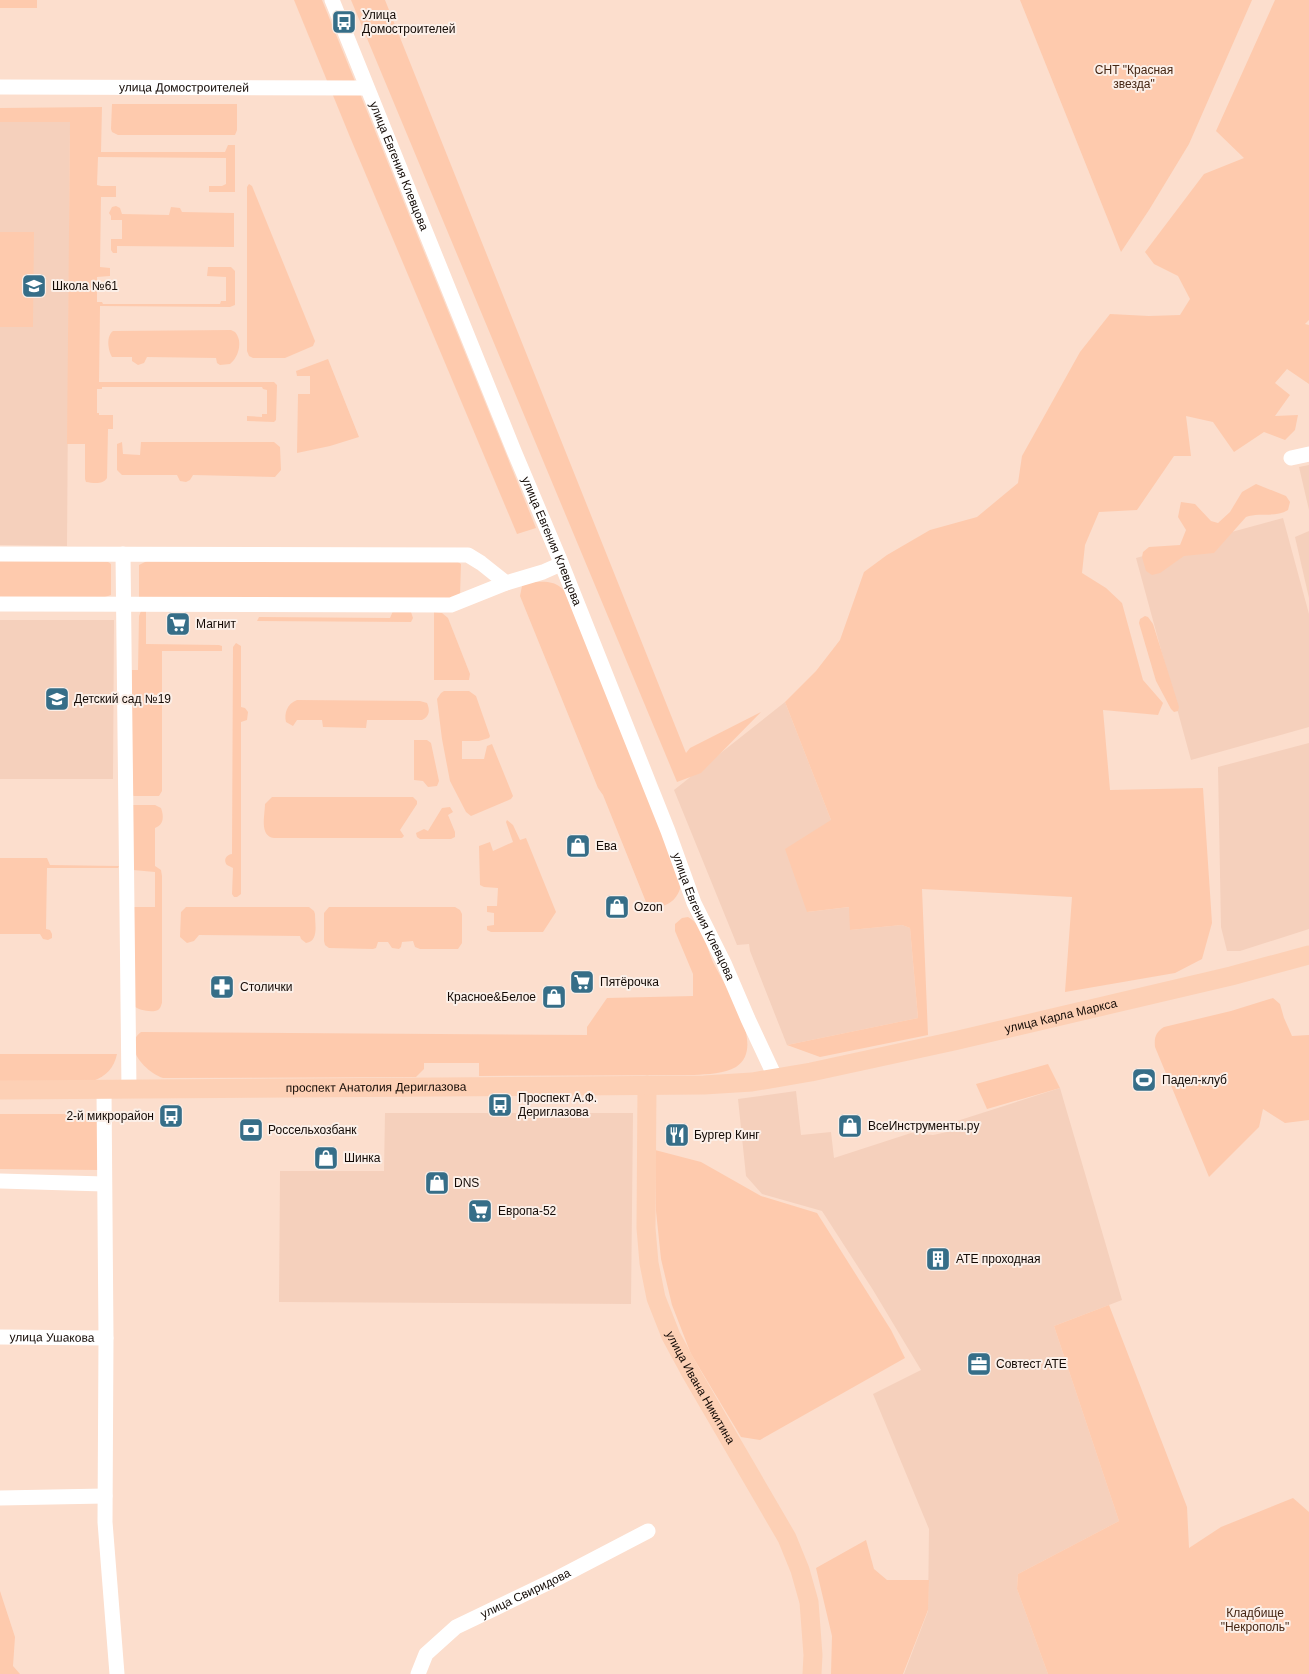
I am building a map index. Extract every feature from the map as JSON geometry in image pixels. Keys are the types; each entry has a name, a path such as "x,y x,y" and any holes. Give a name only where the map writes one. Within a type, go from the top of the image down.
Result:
{"main road":[{"name":"улица Карла Маркса","path":"776,1079 990,1033 1230,976 1309,955"},
{"name":"проспект Анатолия Дериглазова","path":"0,1090 704,1085 776,1079"},
{"name":"улица Ивана Никитина","path":"647,1085 646,1228 656,1298 671,1336 691,1373 788,1538 809,1602 813,1655 812,1674"}],"street":[{"name":"улица Евгения Клевцова","path":"332,0 510,443 562,564 668,831 694,903 724,963 776,1079"},
{"name":"улица Домостроителей","path":"0,87 366,88"},
{"path":"1291,458 1309,454"},
{"path":"0,554 468,555 506,583"},
{"path":"123,554 129,1090"},
{"path":"0,604 451,605 506,583 544,572 562,564"},
{"path":"104,1090 105,1522 117,1674"},
{"path":"0,1182 104,1184"},
{"name":"улица Ушакова","path":"0,1337 106,1338"},
{"path":"0,1498 105,1496"},
{"name":"улица Свиридова","path":"418,1674 426,1654 456,1627 648,1531"}],"shaded area":[{"name":"Школа №61","path":"0,122 70,122 67,546 0,545"},
{"path":"1309,465 1309,510 1299,467"},
{"path":"1283,518 1309,614 1309,727 1191,760 1136,558"},
{"path":"1309,531 1309,598 1295,537"},
{"name":"Детский сад №19","path":"0,620 114,620 113,779 0,779"},
{"path":"785,702 831,820 807,912 850,907 850,930 902,925 910,928 918,1018 787,1045 750,951 749,944 737,945 674,790"},
{"path":"1309,743 1309,929 1240,951 1227,951 1221,927 1218,767"},
{"path":"1060,1088 1122,1300 1054,1326 1119,1521 1018,1574 1017,1589 1048,1674 904,1674 928,1611 929,1529 873,1394 921,1370 873,1290 822,1211 762,1194 746,1176 738,1099 796,1091 801,1135 831,1132 834,1158 911,1133 933,1135 961,1129 957,1121"},
{"path":"385,1113 633,1113 631,1304 279,1302 280,1171 384,1171"}],"green space":[{"path":"0,0 37,0 37,8 0,8"},
{"path":"294,0 322,0 536,528 517,534"},
{"path":"351,0 385,0 686,753 690,748 761,712 701,773 677,782"},
{"name":"СНТ \"Красная звезда\"","path":"1020,0 1252,0 1189,144 1121,252"},
{"path":"1275,0 1309,0 1309,320 1305,324 1309,325 1309,384 1287,369 1275,383 1290,395 1275,416 1298,415 1295,430 1285,440 1264,432 1234,452 1213,422 1186,416 1191,456 1174,456 1137,510 1099,512 1085,545 1082,573 1106,588 1122,603 1143,680 1163,703 1158,715 1103,710 1110,790 1203,788 1212,923 1202,959 1175,973 1065,992 1072,897 922,889 928,1035 820,1057 787,1045 918,1018 910,928 902,925 850,930 849,907 807,912 785,849 831,820 785,702 816,671 840,640 864,572 887,555 930,530 977,517 1018,483 1022,456 1080,352 1110,314 1180,315 1190,299 1178,276 1154,264 1145,252 1204,174 1244,158 1216,131"},
{"path":"112,104 237,104 237,130 235,135 118,135 112,132 111,129"},
{"path":"102,107 101,152 225,152 228,145 235,145 235,192 209,192 209,186 222,186 226,184 226,158 98,157 97,185 116,186 116,197 101,197 100,267 110,268 110,276 97,277 97,302 102,302 103,304 220,304 221,301 226,301 226,277 207,276 208,267 231,267 235,271 235,305 230,307 100,306 99,382 274,382 277,385 276,420 274,422 247,421 247,416 262,417 262,414 267,414 267,390 262,387 102,387 102,389 97,389 97,413 99,415 113,415 113,429 108,429 107,478 103,482 95,483 86,482 85,479 85,444 67,444 70,122 0,122 0,108"},
{"path":"249,184 252,186 315,341 313,346 285,358 253,358 249,356 247,351 247,187"},
{"path":"112,207 120,208 122,214 169,215 171,207 180,208 182,212 234,213 234,247 117,246 117,253 113,253 111,250 111,239 122,239 122,220 111,220 109,213"},
{"path":"0,232 34,232 33,327 0,327"},
{"path":"231,330 235,332 239,340 239,349 236,357 230,364 220,365 217,363 216,358 147,357 144,363 138,365 132,361 132,357 112,357 109,351 109,336 113,331"},
{"path":"328,359 359,437 297,453 298,394 310,394 310,376 297,376 296,371"},
{"path":"122,442 123,454 140,455 141,442 274,442 280,447 281,470 275,477 193,475 186,482 180,481 177,475 122,475 117,470 117,444"},
{"path":"1256,484 1286,496 1290,502 1288,510 1278,514 1246,517 1214,553 1184,556 1160,573 1152,575 1146,571 1142,557 1143,552 1149,547 1180,545 1186,530 1178,517 1181,502 1195,504 1211,521 1218,523 1230,512 1242,492"},
{"path":"0,561 108,562 111,564 111,595 102,598 0,599"},
{"path":"147,561 458,562 461,564 460,595 454,599 141,598 139,597 139,565"},
{"path":"528,582 553,583 565,592 682,880 679,892 673,900 664,906 652,907 646,902 603,795 598,788 520,596 522,586"},
{"path":"146,609 146,644 222,646 222,651 162,651 162,791 159,796 131,795 132,670 138,670 139,616 141,611"},
{"path":"393,611 411,612 413,618 411,622 257,621 259,617 390,618"},
{"path":"434,612 442,613 448,618 470,674 469,680 434,680"},
{"path":"1145,616 1153,624 1179,707 1178,711 1174,712 1171,709 1156,681 1139,623 1140,619"},
{"path":"236,643 241,646 241,707 245,708 248,712 247,720 241,722 241,894 234,897 232,894 233,868 227,865 225,860 228,855 232,854 233,647"},
{"path":"444,691 469,691 476,696 490,736 479,741 462,741 462,759 484,759 487,746 492,744 513,796 511,799 471,816 466,812 450,781 437,699"},
{"path":"297,700 420,701 427,703 429,710 427,717 422,720 367,720 366,728 323,727 322,720 297,720 293,726 286,722 285,715 289,706"},
{"path":"414,740 427,740 431,743 439,781 437,786 428,787 423,781 414,780"},
{"path":"272,797 413,797 417,804 400,830 404,836 402,838 274,838 266,833 264,824 265,804"},
{"path":"133,805 155,805 161,808 163,814 162,822 155,828 155,866 161,870 162,876 162,1003 159,1009 155,1011 142,1010 134,1006 133,907 155,907 155,872 133,870"},
{"path":"450,807 453,812 448,815 455,832 455,837 451,839 420,839 417,837 416,833 424,829 428,831 442,808"},
{"path":"507,820 513,825 520,840 526,838 556,912 543,932 491,932 487,930 487,926 494,925 494,913 487,912 487,906 497,906 498,888 480,885 479,846 490,842 493,851 513,842"},
{"path":"0,858 47,858 50,865 119,866 118,868 47,868 46,929 50,930 52,934 52,938 48,940 43,939 40,934 0,934"},
{"path":"186,907 309,907 315,914 315,936 310,942 306,943 300,936 199,935 194,941 187,943 180,937 181,912"},
{"path":"329,907 455,907 462,914 462,943 458,949 420,949 415,947 413,941 402,942 399,949 392,948 388,942 378,942 376,948 373,949 329,948 325,945 324,941 324,913"},
{"path":"688,917 698,926 715,966 735,1002 746,1032 747,1046 744,1058 736,1067 721,1072 694,1075 479,1076 479,1063 424,1063 424,1069 416,1077 163,1078 150,1071 138,1059 135,1052 136,1038 141,1032 587,1035 587,1027 607,998 693,996 693,974 675,931 675,924 682,918"},
{"path":"1273,998 1280,1004 1292,1036 1309,1035 1309,1120 1285,1123 1263,1109 1259,1127 1209,1177 1155,1047 1156,1035 1164,1027 1231,1011"},
{"path":"0,1054 117,1054 109,1071 93,1081 0,1083"},
{"path":"1048,1064 1060,1088 987,1109 976,1084"},
{"path":"0,1114 101,1114 100,1170 0,1169"},
{"path":"655,1150 701,1162 761,1196 817,1213 891,1330 905,1358 760,1440 741,1437 691,1354 672,1305 661,1259 656,1211"},
{"name":"Кладбище \"Некрополь\"","path":"1109,1305 1187,1507 1189,1548 1221,1527 1293,1498 1309,1512 1309,1674 1048,1674 1017,1589 1018,1574 1119,1521 1054,1326"},
{"path":"866,1540 874,1569 887,1580 929,1580 928,1610 903,1674 831,1674 832,1636 816,1568"},
{"path":"0,1591 15,1637 13,1666 20,1674 0,1674"}],"place":[{"name":"Улица Домостроителей","path":"344,22"},
{"name":"Школа №61","path":"34,286"},
{"name":"Магнит","path":"178,624"},
{"name":"Детский сад №19","path":"57,699"},
{"name":"Ева","path":"578,846"},
{"name":"Ozon","path":"617,907"},
{"name":"Пятёрочка","path":"582,982"},
{"name":"Столички","path":"222,987"},
{"name":"Красное&Белое","path":"554,997"},
{"name":"Падел-клуб","path":"1144,1080"},
{"name":"Проспект А.Ф. Дериглазова","path":"500,1105"},
{"name":"2-й микрорайон","path":"171,1116"},
{"name":"ВсеИнструменты.ру","path":"850,1126"},
{"name":"Россельхозбанк","path":"251,1130"},
{"name":"Бургер Кинг","path":"677,1135"},
{"name":"Шинка","path":"326,1158"},
{"name":"DNS","path":"437,1183"},
{"name":"Европа-52","path":"480,1211"},
{"name":"АТЕ проходная","path":"938,1259"},
{"name":"Совтест АТЕ","path":"979,1364"}]}
